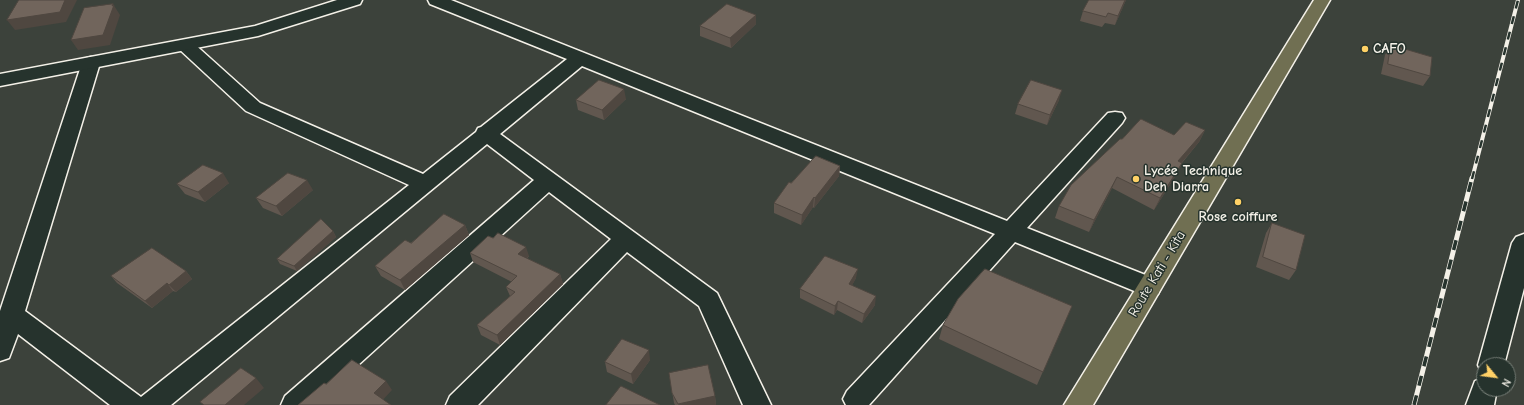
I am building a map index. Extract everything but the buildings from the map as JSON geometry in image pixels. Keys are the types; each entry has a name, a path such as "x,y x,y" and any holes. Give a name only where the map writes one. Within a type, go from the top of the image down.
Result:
{"main road":[{"name":"Route Kati - Kita","path":"1078,405 1322,0"}],"street":[{"path":"0,80 258,31 354,0"},
{"path":"436,0 1149,287"},
{"path":"185,45 253,107 424,183"},
{"path":"151,405 485,133 580,58"},
{"path":"0,350 91,63"},
{"path":"857,399 1115,118"},
{"path":"485,133 708,300 757,405"},
{"path":"294,405 548,180"},
{"path":"460,405 626,238"},
{"path":"1493,357 1524,243"},
{"path":"11,314 131,405"}],"railway":[{"path":"1472,179 1518,0"},
{"path":"1414,405 1472,178"}],"place":[{"name":"CAFO","path":"1365,49"},
{"name":"Lycée Technique Deh Diarra","path":"1136,179"},
{"name":"Rose coiffure","path":"1238,202"}]}
